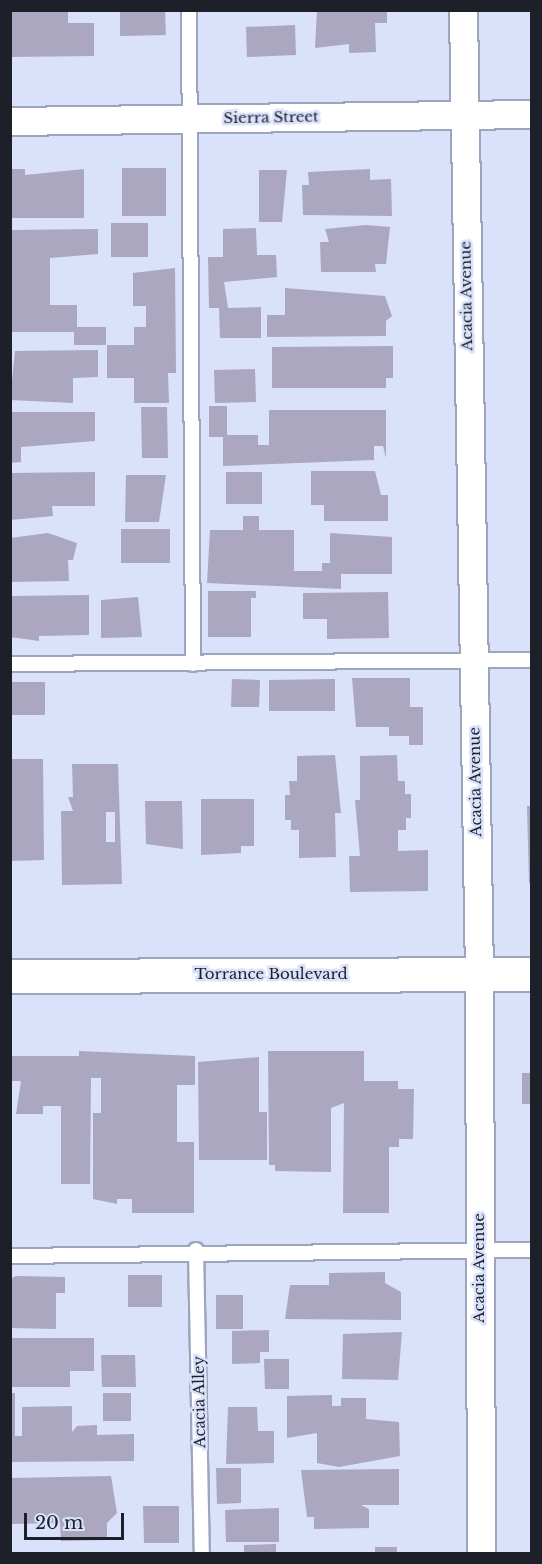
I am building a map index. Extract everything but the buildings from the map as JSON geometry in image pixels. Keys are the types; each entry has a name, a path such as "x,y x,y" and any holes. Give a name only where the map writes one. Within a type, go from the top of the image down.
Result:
{"main road":[{"name":"Torrance Boulevard","path":"10,976 531,974"}],"street":[{"name":"Acacia Avenue","path":"463,10 479,975 481,1554"},
{"name":"Sierra Street","path":"10,121 531,114"}],"lane":[{"path":"189,10 193,664"},
{"path":"10,664 531,660"},
{"path":"10,1256 196,1251 479,1252 531,1250"},
{"name":"Acacia Alley","path":"196,1251 202,1554"}]}
